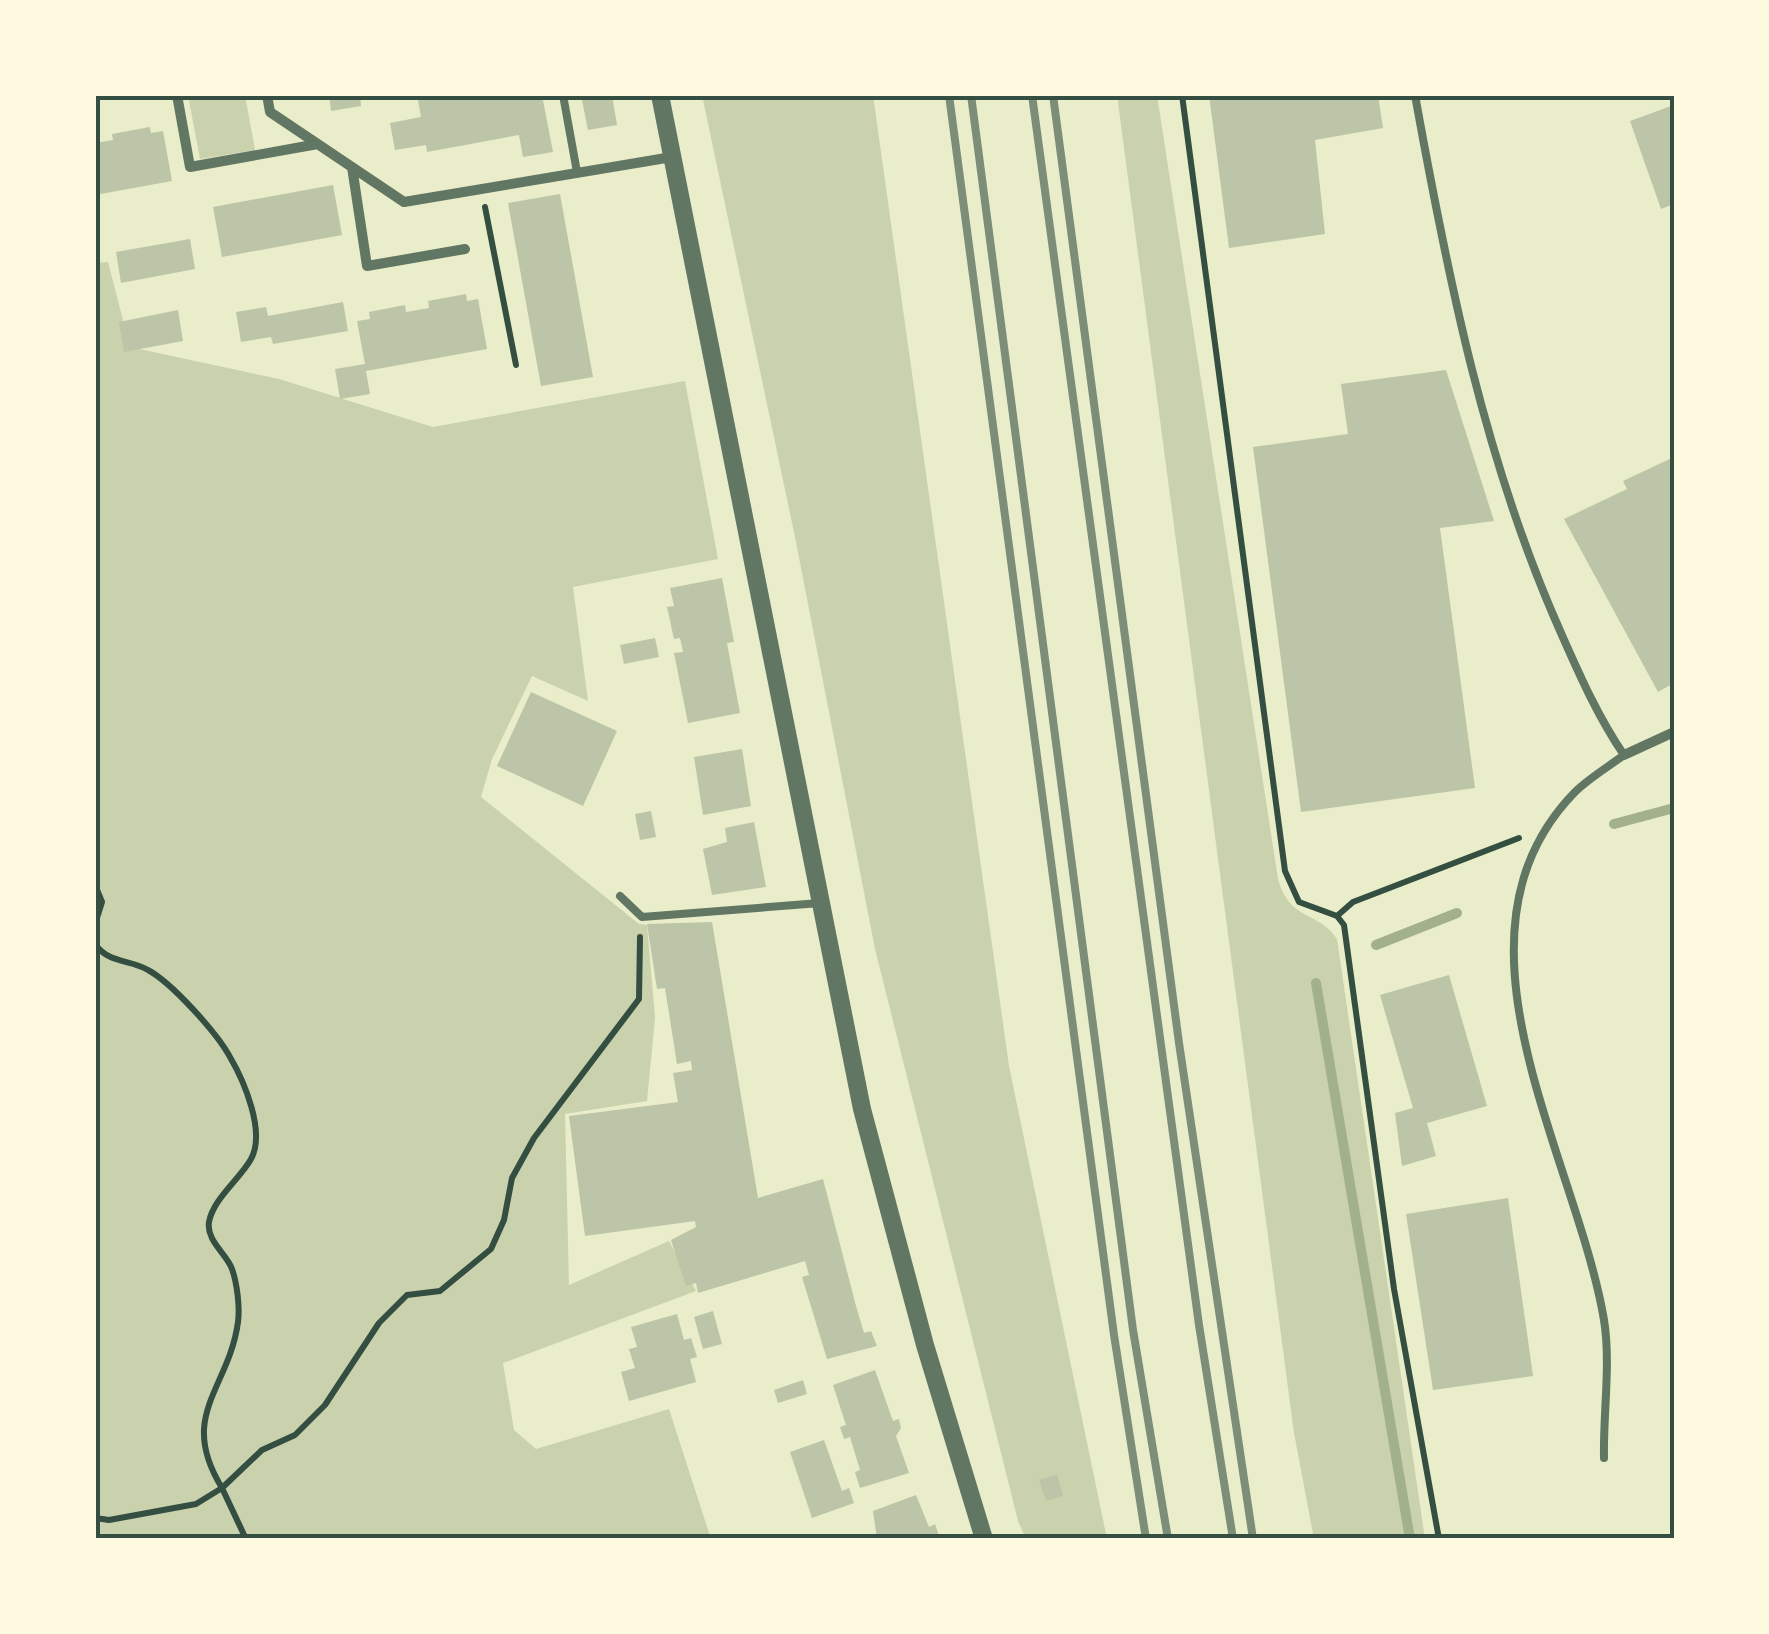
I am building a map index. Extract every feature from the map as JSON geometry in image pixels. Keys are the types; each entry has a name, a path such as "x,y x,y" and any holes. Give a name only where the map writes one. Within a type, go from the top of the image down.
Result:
{"street":[{"path":"177,95 190,166 318,144"},
{"path":"267,95 270,112 404,202 672,157"},
{"path":"660,95 862,1110 925,1345 984,1539"},
{"path":"352,167 367,266 465,248"},
{"path":"1624,755 1674,732"}],"lane":[{"path":"563,95 577,172"},
{"path":"1415,95 1447,274 1524,550 1601,721 1624,755 1576,790 1546,829 1521,882 1512,930 1521,1024 1605,1322 1604,1458"},
{"path":"620,896 642,918 820,904"}],"path":[{"path":"1182,95 1285,871 1299,902 1337,916 1344,925 1394,1288 1439,1539"},
{"path":"482,191 516,365"},
{"path":"1337,916 1353,902 1546,829"},
{"path":"95,885 102,902 95,924"},
{"path":"95,1518 109,1520 196,1504 222,1488 262,1450 295,1435 324,1405 379,1323 408,1296 440,1291 491,1249 504,1220 512,1178 534,1138 639,999 642,918"},
{"path":"95,944 114,960 142,966 164,979 188,1008 207,1019 212,1036 229,1053 254,1118 253,1156 209,1222 210,1236 232,1266 238,1299 235,1334 202,1438 209,1466 246,1539"}],"green space":[{"path":"188,95 245,95 255,150 200,159"},
{"path":"702,95 873,95 1009,1066 1107,1539 1026,1539 1018,1521 875,949 795,537"},
{"path":"1117,95 1157,95 1278,879 1290,902 1337,939 1425,1539 1314,1539 1294,1433"},
{"path":"108,262 130,347 279,379 433,427 685,381 718,559 573,587 588,701 532,676 492,759 481,797 639,924 647,925 655,1018 647,1101 565,1114 569,1285 669,1241 696,1291 503,1363 514,1430 536,1449 669,1409 711,1539 95,1539 95,263"}],"building":[{"path":"329,95 360,95 361,106 331,111"},
{"path":"446,95 542,95 553,152 523,157 519,135 427,152 426,145 395,150 390,123 421,117 418,100"},
{"path":"581,95 612,95 617,125 588,130"},
{"path":"1209,95 1378,95 1383,128 1315,140 1325,234 1229,248"},
{"path":"1674,105 1674,204 1661,209 1630,121"},
{"path":"150,127 151,133 163,131 172,181 95,195 95,143 113,140 112,134"},
{"path":"333,185 342,235 222,257 213,207"},
{"path":"560,194 593,377 541,386 508,203"},
{"path":"190,239 195,269 121,283 116,252"},
{"path":"466,294 467,301 478,299 487,349 366,371 370,394 340,399 335,369 365,364 357,321 370,319 369,312 405,305 406,312 429,308 428,301"},
{"path":"343,302 348,331 273,344 271,337 241,342 236,312 266,307 268,316"},
{"path":"178,310 183,341 124,352 119,322"},
{"path":"1446,370 1494,521 1440,528 1475,788 1301,812 1253,447 1348,434 1341,384"},
{"path":"1674,457 1674,571 1670,573 1674,578 1674,683 1658,692 1564,519 1627,489 1623,481"},
{"path":"722,578 734,642 727,643 740,713 688,723 674,653 683,652 680,638 674,639 667,607 674,606 670,588"},
{"path":"655,638 659,657 624,664 620,645"},
{"path":"531,692 617,731 583,806 497,766"},
{"path":"742,749 751,806 703,815 694,757"},
{"path":"651,811 656,837 640,840 635,814"},
{"path":"754,822 766,887 712,895 703,849 727,842 725,828"},
{"path":"712,922 758,1198 823,1179 864,1333 871,1331 877,1346 827,1359 802,1277 809,1275 805,1261 698,1293 696,1283 686,1286 671,1240 696,1227 695,1221 585,1236 569,1116 678,1102 673,1073 692,1070 691,1061 677,1064 665,988 657,989 647,924"},
{"path":"1449,975 1487,1106 1427,1123 1436,1156 1402,1166 1395,1113 1413,1108 1380,995"},
{"path":"1508,1198 1533,1376 1433,1390 1406,1214"},
{"path":"713,1311 722,1344 703,1349 694,1317"},
{"path":"677,1314 684,1340 691,1338 697,1357 690,1359 696,1382 629,1401 621,1372 635,1368 629,1349 637,1347 631,1327"},
{"path":"875,1370 893,1421 899,1419 901,1428 896,1436 909,1473 860,1488 855,1472 860,1470 850,1437 844,1439 840,1427 846,1425 833,1385"},
{"path":"803,1380 807,1394 778,1403 774,1390"},
{"path":"824,1440 842,1491 849,1488 854,1503 812,1518 790,1452"},
{"path":"1057,1474 1063,1496 1046,1501 1039,1480"},
{"path":"916,1495 929,1527 935,1524 940,1539 877,1539 873,1511"}],"waterway":[{"path":"1614,824 1674,808"},
{"path":"1376,945 1457,913"},
{"path":"1316,983 1410,1539"}],"railway":[{"path":"949,95 1114,1335 1146,1539"},
{"path":"971,95 1133,1330 1168,1539"},
{"path":"1032,95 1199,1325 1233,1539"},
{"path":"1053,95 1179,1043 1253,1539"}]}
